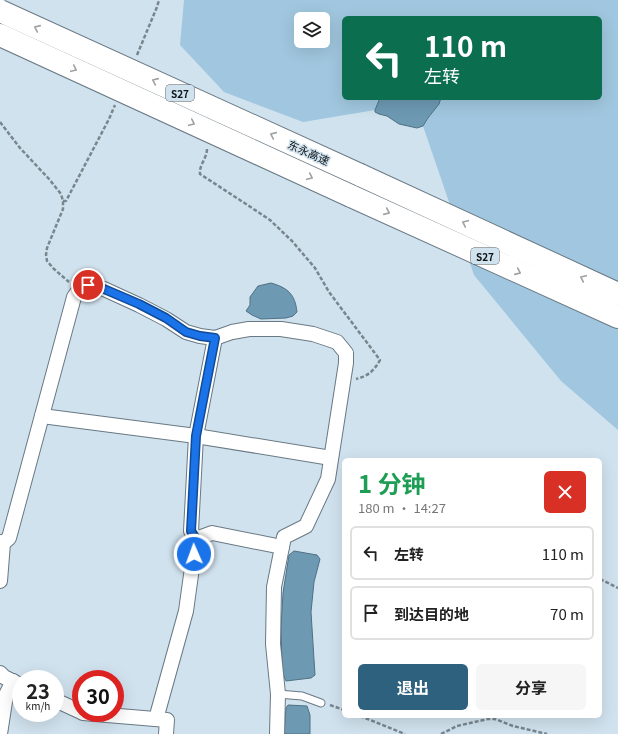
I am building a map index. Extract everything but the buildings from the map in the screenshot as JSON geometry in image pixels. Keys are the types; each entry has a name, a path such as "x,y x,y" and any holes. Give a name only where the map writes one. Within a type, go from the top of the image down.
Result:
{"highway":[{"name":"东永高速","path":"0,11 360,174 618,294"},
{"name":"东永高速","path":"0,35 618,317"}],"street":[{"path":"0,581 1,542 9,538 74,297 81,287 88,285 104,289 139,304 166,318 186,332 200,336 215,338 232,332 249,329 281,329 313,334 337,342 346,353 346,363 328,479 306,526 284,537 274,587 273,644 278,694 277,734"},
{"path":"156,719 186,612 196,539 191,531 196,436 215,338"},
{"path":"42,416 196,436 331,458"},
{"path":"196,539 212,533 282,547"},
{"path":"0,673 4,678 12,681"},
{"path":"0,734 6,695 12,688"},
{"path":"124,716 167,720 166,734"}],"lane":[{"path":"278,694 302,696 321,703"}],"path":[{"path":"0,122 20,148 61,194 63,209 47,248 47,261 67,281 81,287"},
{"path":"205,146 208,150 200,169 200,174 270,220 292,241 315,268 329,292 380,360 377,366 366,377 351,381 344,381"},
{"path":"602,580 618,588"},
{"path":"321,703 342,709"},
{"path":"365,718 406,734"},
{"path":"441,734 457,726 488,719 495,719 513,726 547,734"}],"shaded area":[{"path":"184,0 618,0 618,430 561,381 474,275 423,126 439,104 439,100 602,100 602,16 342,16 342,100 386,100 375,110 303,122 224,92 180,45"},
{"path":"379,100 440,100 423,126 417,128 399,124 387,116 375,112"},
{"path":"271,283 282,287 292,296 297,312 293,316 286,318 261,319 246,311 250,305 250,297 258,286"},
{"path":"294,551 317,555 320,559 314,582 311,612 315,675 311,678 286,681 282,667 281,627 283,593 289,555"},
{"path":"288,705 307,706 310,715 310,734 284,734 286,708"}],"route":[{"path":"88,285 104,289 139,304 166,318 186,332 215,338 196,436 191,531 196,539 194,554"}]}
